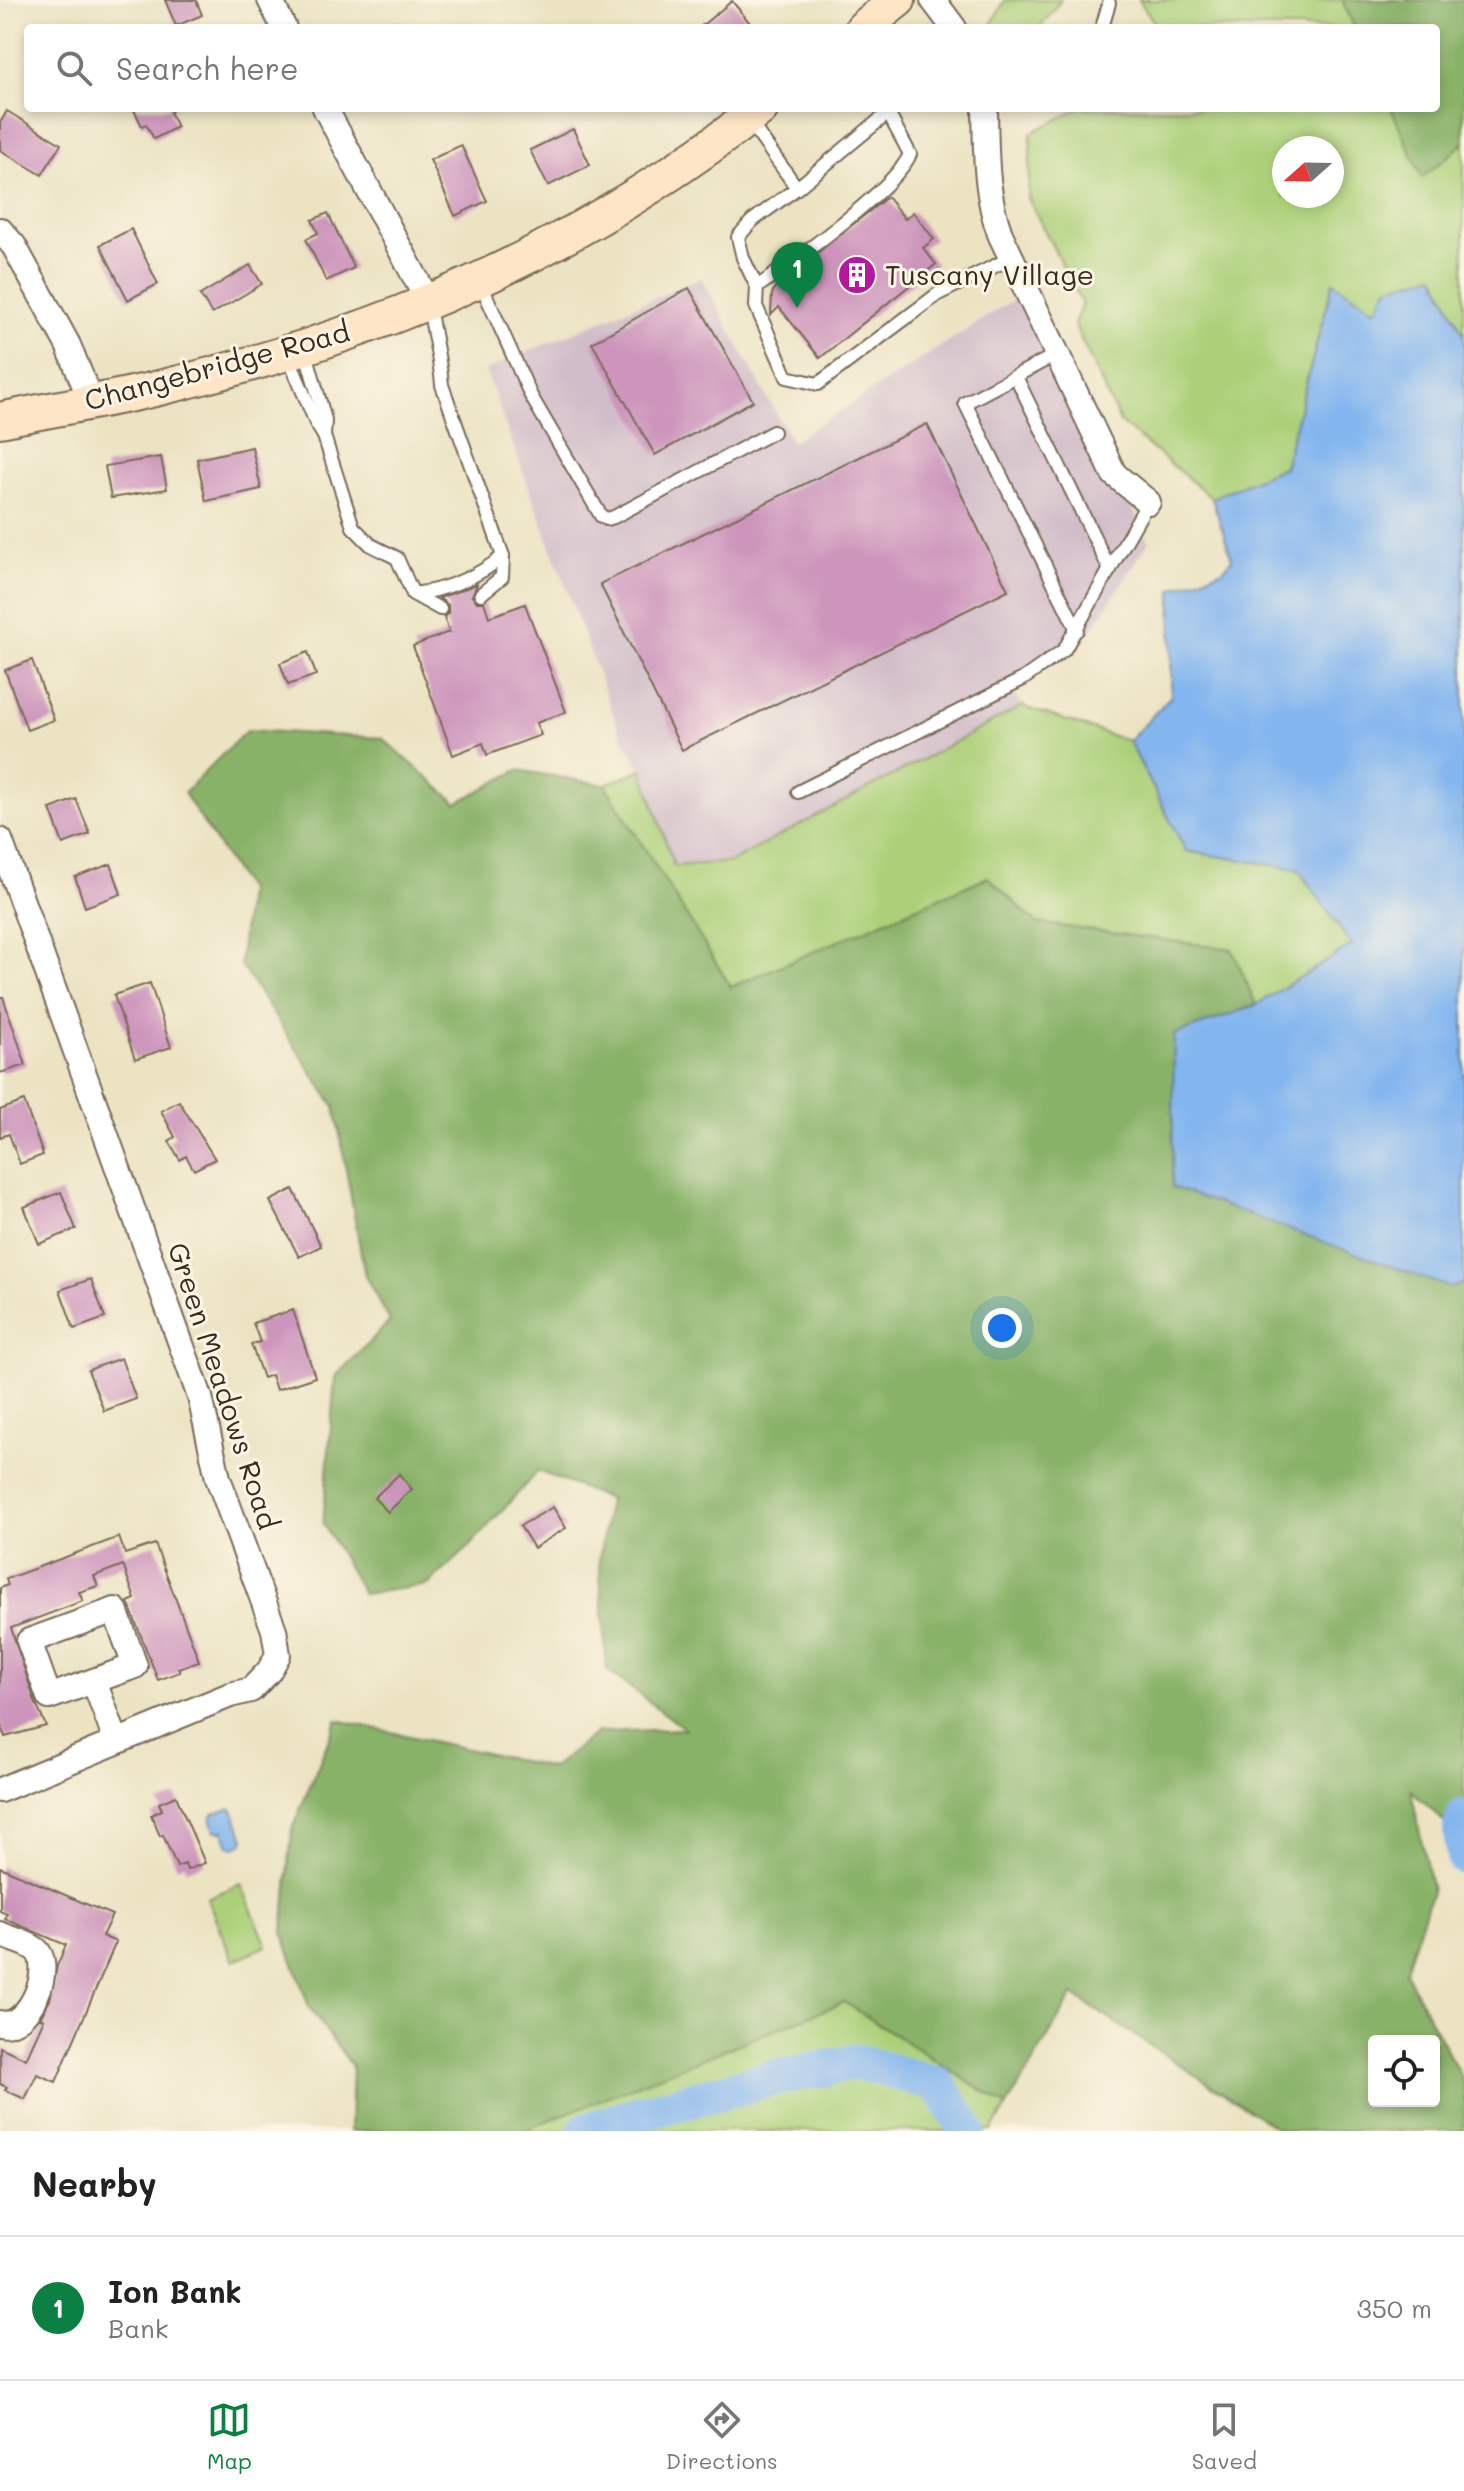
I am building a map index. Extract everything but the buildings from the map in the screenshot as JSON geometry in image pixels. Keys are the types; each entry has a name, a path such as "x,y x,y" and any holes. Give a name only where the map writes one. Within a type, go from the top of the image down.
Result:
{"main road":[{"path":"868,24 898,0"},
{"name":"Changebridge Road","path":"0,420 153,389 296,350 429,303 480,282 576,233 635,198 754,113"}],"street":[{"path":"270,0 282,24"},
{"path":"933,0 951,24"},
{"path":"327,112 429,303"},
{"path":"985,112 986,179 990,207 1011,258 1114,474 1148,502"},
{"path":"0,230 14,246 68,345 91,401"},
{"name":"Green Meadows Road","path":"0,840 200,1397 218,1478 274,1630 278,1655 269,1671 251,1690 230,1695 0,1790"},
{"path":"115,1610 135,1666 94,1681 49,1697 29,1641 115,1610"},
{"path":"94,1681 116,1741"},
{"path":"0,1934 36,1949 43,1973 26,2015 17,2022 0,2023"}],"lane":[{"path":"1103,24 1109,3"},
{"path":"754,113 797,188"},
{"path":"757,287 883,189 905,165 910,154 888,113 752,221 738,237 743,258 757,287 756,306 787,377 818,384 938,294 1011,258"},
{"path":"480,282 531,396 601,516 607,519 614,517 773,432"},
{"path":"429,303 442,385 503,556 502,577 481,594"},
{"path":"296,350 316,423 324,436 353,527 371,545 397,558 413,594 440,609"},
{"path":"296,350 325,420 324,436"},
{"path":"1057,354 965,403 1077,630"},
{"path":"1016,377 1110,570"},
{"path":"798,792 1023,679 1064,650 1148,502"},
{"path":"413,594 425,593 487,570 503,556"}],"shaded area":[{"path":"701,278 792,442 1024,293 1149,542 1076,653 1008,685 1022,706 731,862 674,866 642,769 621,735 485,370"}],"green space":[{"path":"1005,0 1061,0 1043,24 991,24"},
{"path":"1139,0 1342,0 1353,24 1155,24"},
{"path":"1342,0 1464,0 1464,143 1422,178 1393,112 1440,112 1440,24 1353,24"},
{"path":"1072,112 1393,112 1422,177 1464,143 1464,336 1435,275 1376,310 1333,282 1284,467 1212,498 1120,422 1074,324 1082,304 1028,198 1031,133"},
{"path":"1022,706 1129,741 1186,851 1298,869 1352,945 1256,1005 1232,949 1036,923 988,877 731,987 605,785 642,769 674,866 731,862"},
{"path":"247,730 382,738 457,803 518,770 605,785 731,987 988,877 1036,923 1232,949 1256,1005 1174,1035 1451,1288 1464,1283 1464,1841 1411,1790 1432,1892 1405,1972 1438,2035 1368,2035 1368,2107 1440,2107 1440,2038 1464,2083 1464,2131 1281,2131 1073,1995 1007,2106 844,2002 522,2131 350,2131 352,2066 309,2007 283,1933 292,1829 337,1720 552,1768 597,1732 685,1729 607,1670 599,1560 609,1499 538,1471 468,1548 428,1585 363,1594 323,1523 335,1377 390,1321 365,1276 335,1107 240,964 247,890 184,793"},
{"path":"241,1884 267,1946 233,1961 207,1898"},
{"path":"844,2002 1007,2106 992,2131 522,2131"}],"water":[{"path":"1435,275 1464,336 1464,1283 1451,1288 1172,1187 1174,1035 1256,1005 1352,945 1298,869 1186,851 1129,741 1171,696 1172,589 1223,570 1232,559 1212,498 1284,467 1333,282 1376,310 1388,287"},
{"path":"233,1809 244,1838 243,1843 234,1848 229,1846 223,1830 214,1830 211,1820 213,1814"}],"waterway":[{"path":"1464,1817 1461,1828 1464,1857"},
{"path":"585,2131 766,2080 857,2062 938,2084 968,2131"}],"place":[{"name":"Tuscany Village","path":"857,275"},
{"name":"Ion Bank","path":"797,308"}]}
